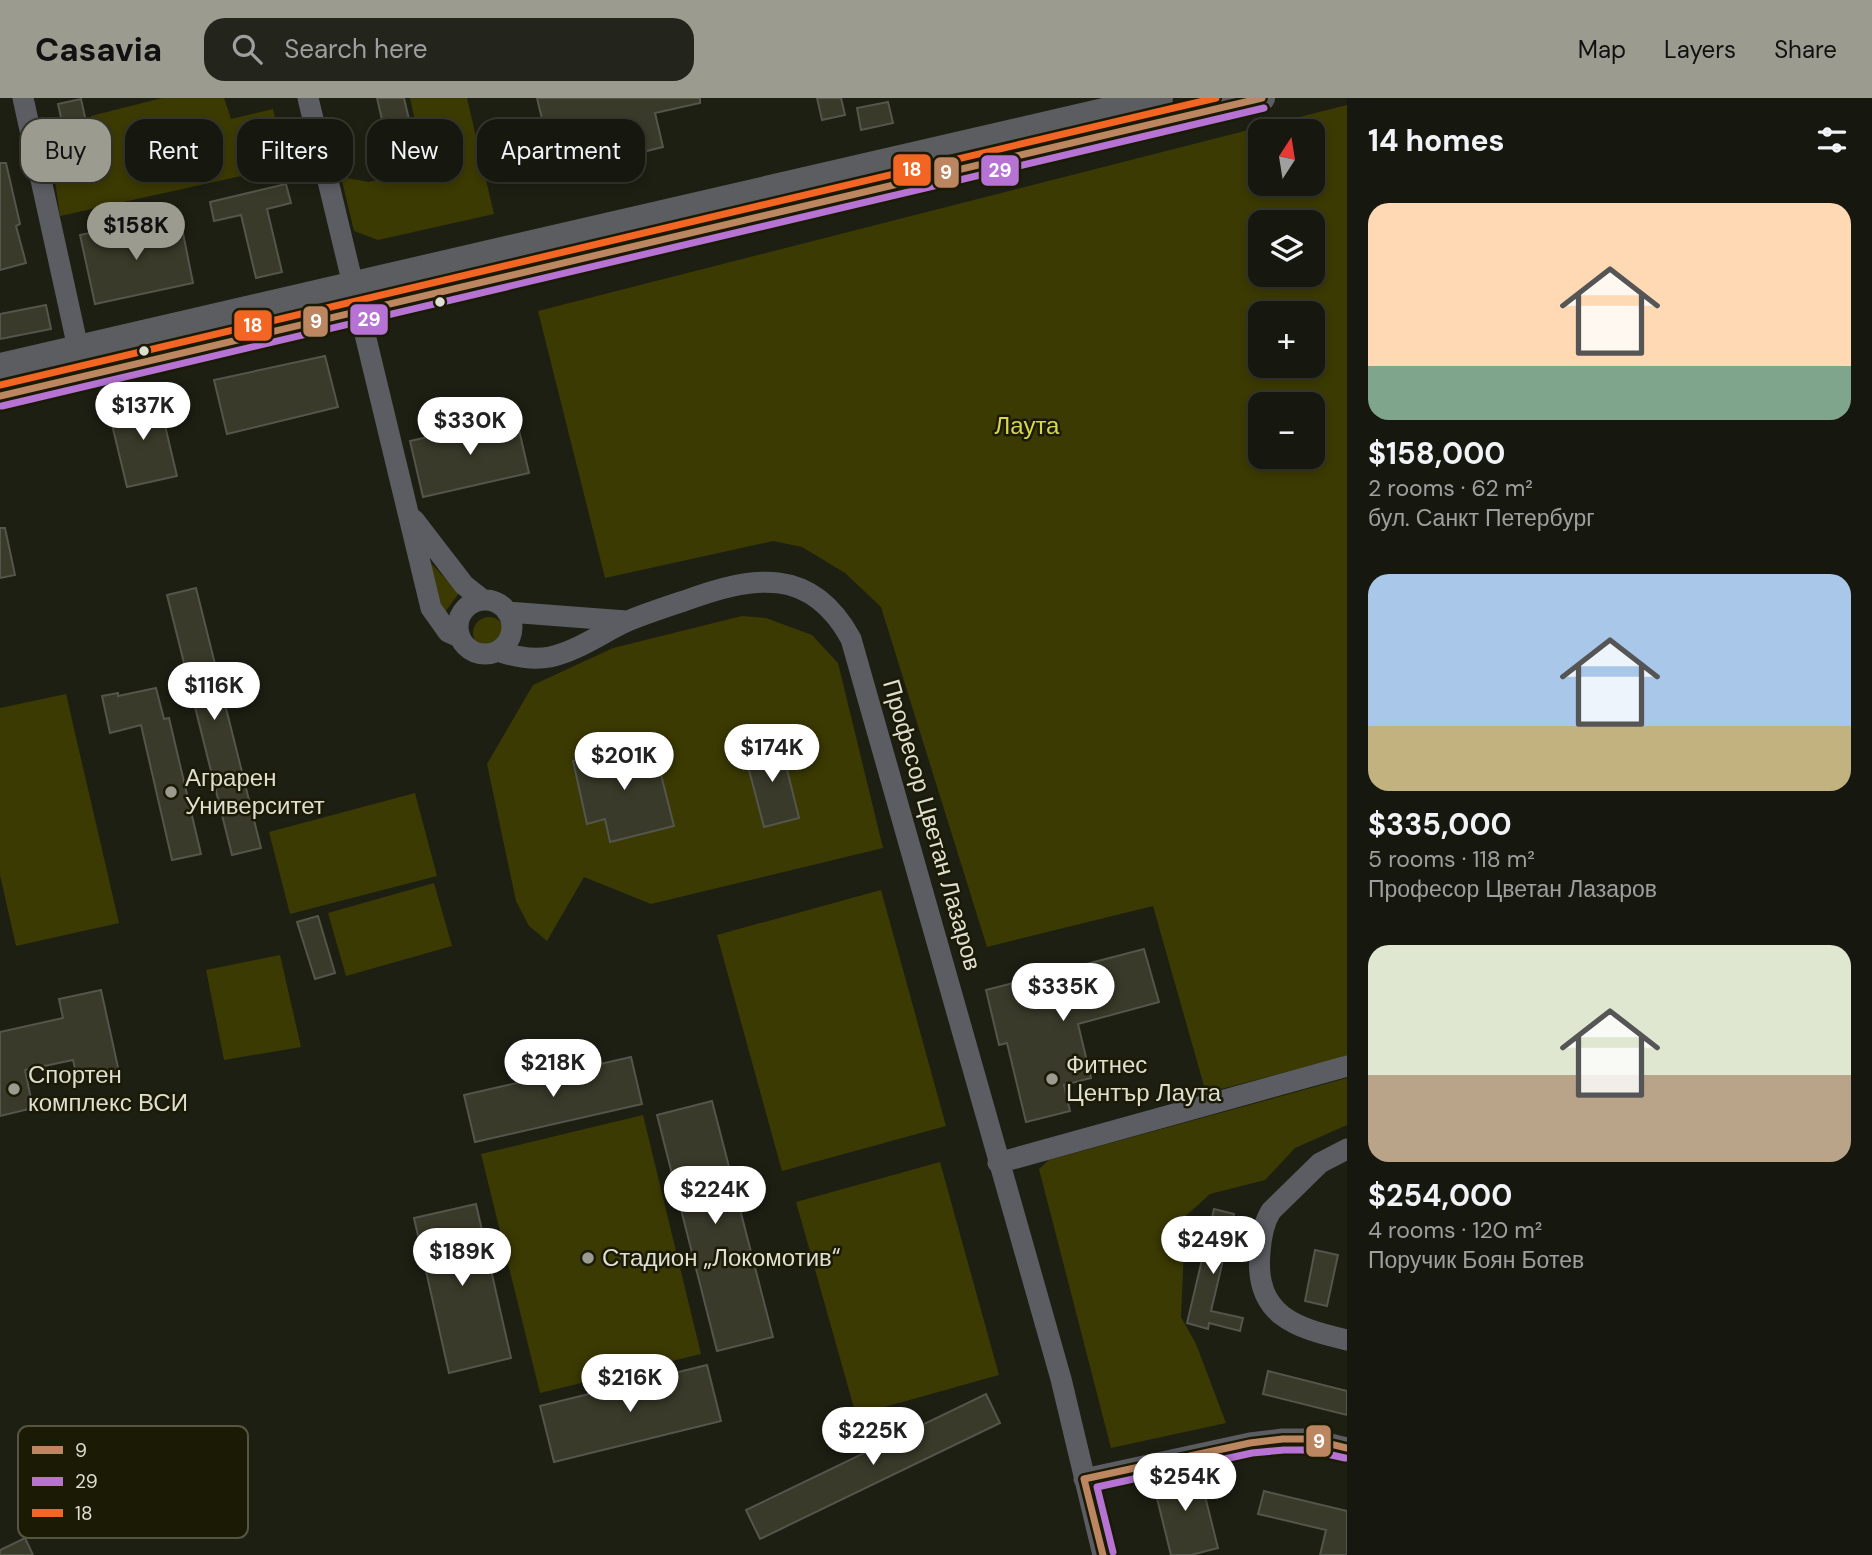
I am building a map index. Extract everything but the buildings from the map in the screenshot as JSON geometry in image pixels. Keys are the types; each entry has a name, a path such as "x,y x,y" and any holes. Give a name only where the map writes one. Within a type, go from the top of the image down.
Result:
{"main road":[{"path":"0,396 356,299 1160,98"},
{"path":"0,366 78,348 356,299 1262,98"}],"street":[{"path":"23,98 78,348"},
{"path":"308,98 430,607 448,632 459,637 472,652 488,654 498,651 511,634 507,612 497,603 483,600 475,602 461,613 458,621 459,637"},
{"path":"410,516 464,585 483,600"},
{"name":"Професор Цветан Лазаров","path":"498,651 524,657 553,656 629,621 710,591 744,582 774,580 799,587 840,617 851,639 1061,1379 1103,1555"},
{"name":"Професор Цветан Лазаров","path":"507,612 629,621"},
{"path":"998,1163 1347,1066"},
{"path":"1347,1149 1320,1163 1271,1211 1265,1220 1259,1265 1268,1300 1282,1317 1302,1329 1347,1340"},
{"path":"1084,1479 1272,1440 1310,1439 1347,1448"}],"green space":[{"path":"162,98 224,98 231,119 273,109 275,119 237,119 237,177 223,180 223,119 125,119 125,182 214,182 60,216 55,182 111,182 111,119 92,119 91,116"},
{"path":"410,98 467,98 477,141 477,182 487,182 494,214 378,240 354,231 342,182 353,182 353,179 367,182 463,182 463,119 415,119"},
{"name":"Лаута","path":"1347,105 1347,1056 1206,1093 1153,906 987,947 881,607 845,573 802,547 773,541 605,578 538,311 1248,130 1248,196 1325,196 1325,119 1292,119"},
{"path":"429,561 459,593 443,615"},
{"path":"742,616 766,618 812,635 838,663 883,848 651,904 584,877 547,941 529,926 516,901 487,764 533,685 613,648"},
{"path":"489,617 500,622 505,633 500,644 489,649 478,644 473,633 478,622"},
{"path":"66,694 119,923 16,946 0,875 0,708"},
{"path":"415,793 437,876 290,914 269,832"},
{"path":"434,883 452,946 346,976 328,913"},
{"path":"881,890 946,1126 782,1171 717,935"},
{"path":"280,955 301,1047 224,1060 206,970"},
{"path":"1347,1078 1347,1125 1295,1148 1265,1180 1210,1194 1178,1223 1184,1249 1181,1317 1196,1344 1226,1423 1111,1448 1039,1169 1049,1160"},
{"path":"643,1115 701,1354 540,1393 481,1154"},
{"path":"940,1162 999,1375 856,1415 796,1202"}],"transit line":[{"name":"18","path":"0,385 1216,98"},
{"name":"9","path":"0,396 1262,98"},
{"name":"29","path":"2,406 1264,108"},
{"name":"9","path":"1084,1479 1250,1443 1283,1439 1310,1439 1347,1448"},
{"name":"29","path":"1113,1552 1097,1487 1252,1453 1309,1450 1345,1458"},
{"name":"9","path":"1084,1479 1103,1555"}],"place":[{"name":"Аграрен Университет","path":"171,792"},
{"name":"Фитнес Център Лаута","path":"1052,1079"},
{"name":"Спортен комплекс ВСИ","path":"14,1089"},
{"name":"Стадион „Локомотив“","path":"588,1258"}]}
